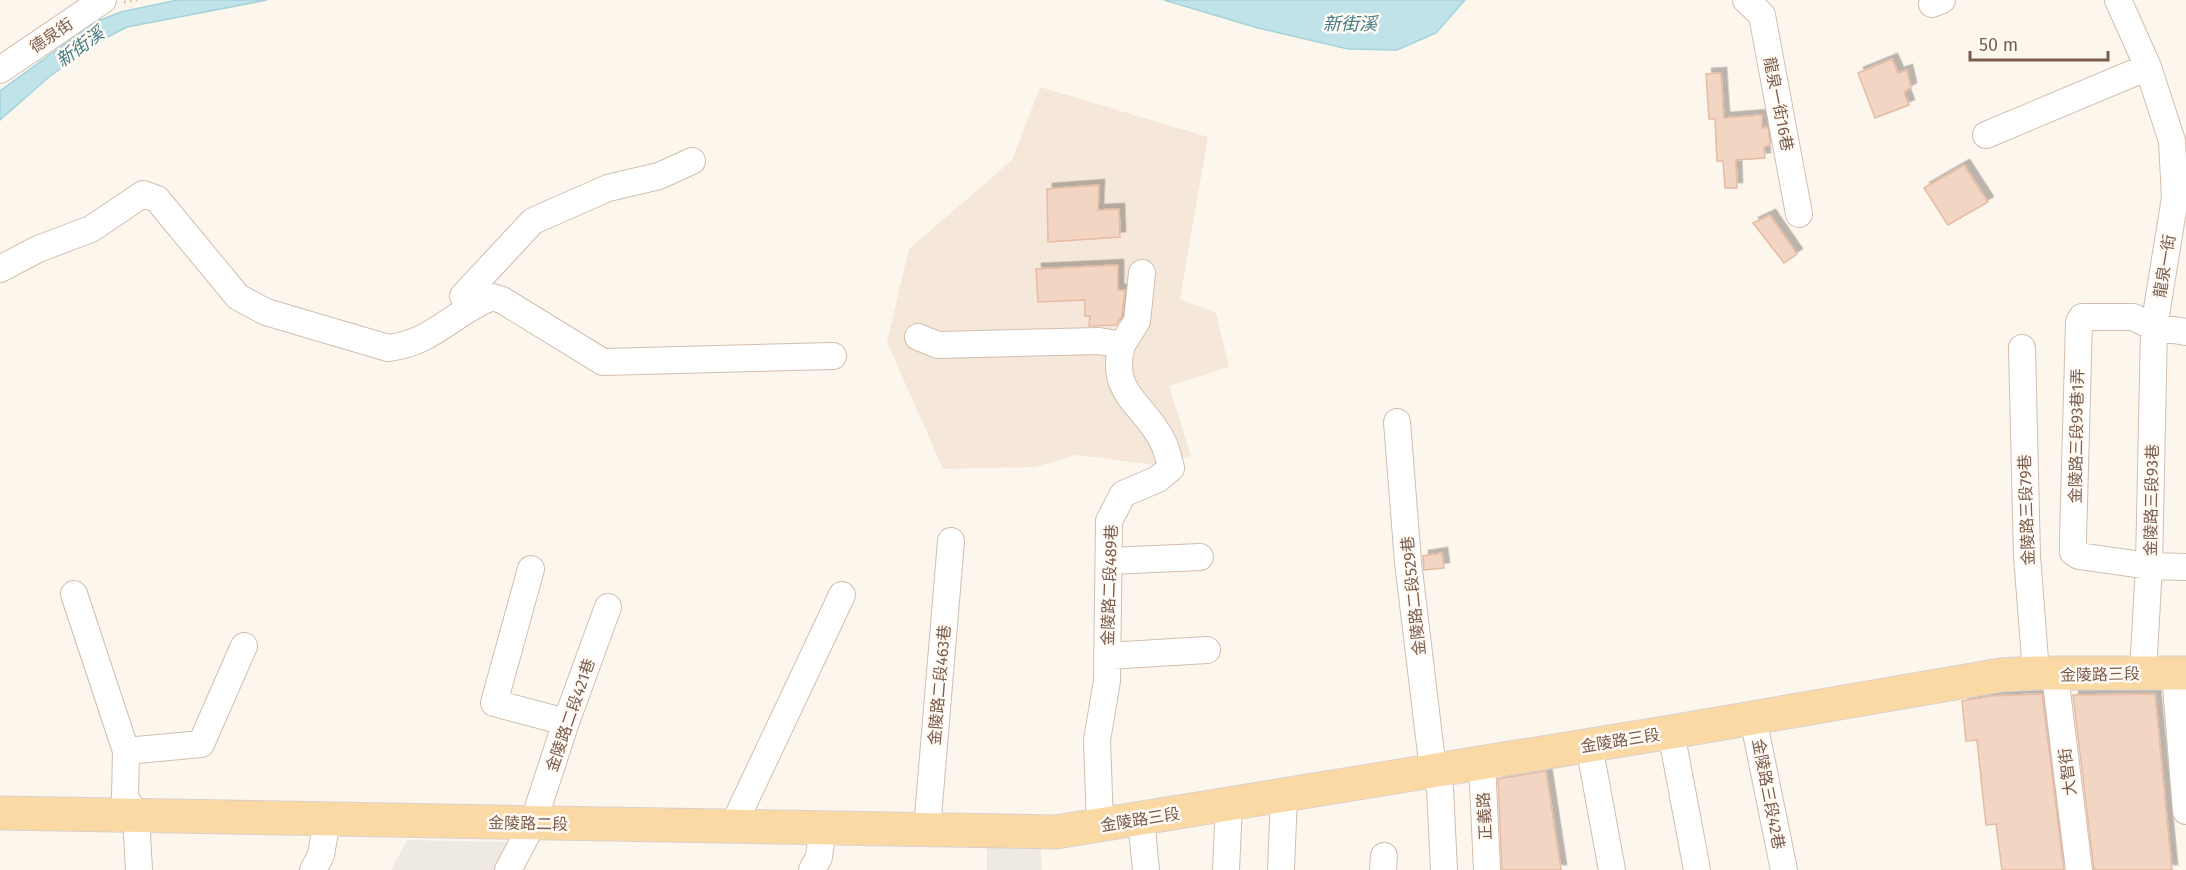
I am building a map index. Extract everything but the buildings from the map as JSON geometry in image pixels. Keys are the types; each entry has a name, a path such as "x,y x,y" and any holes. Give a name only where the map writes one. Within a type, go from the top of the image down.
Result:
{"main road":[{"name":"金陵路三段","path":"1056,832 1589,746 1989,677 2045,674 2181,673"},
{"name":"金陵路二段","path":"0,813 327,820 823,826 1056,832"}],"street":[{"name":"德泉街","path":"0,70 103,0"},
{"name":"龍泉一街16巷","path":"1746,0 1762,15 1799,214"},
{"name":"龍泉一街","path":"2118,0 2148,67 2172,141 2175,198 2154,327"},
{"path":"1986,135 2148,67"},
{"path":"472,305 463,296 533,221 608,188 659,176 692,161"},
{"path":"0,269 38,249 91,229 143,194 156,199 238,297 266,312 388,348 410,346 472,305 492,297 502,300 603,362 833,356"},
{"path":"918,337 938,345 1099,341 1122,345 1137,321 1142,273"},
{"name":"金陵路三段93巷1弄","path":"2149,566 2079,556 2073,552 2073,516 2079,322 2082,317 2133,317 2154,327"},
{"path":"2154,327 2186,332"},
{"name":"金陵路三段93巷","path":"2143,673 2149,566 2154,327"},
{"name":"金陵路二段489巷","path":"1100,825 1097,740 1107,681 1109,522 1123,494 1158,478 1171,468 1163,441 1124,388 1116,364 1122,345"},
{"name":"金陵路三段79巷","path":"2022,348 2027,556 2045,674"},
{"name":"金陵路二段529巷","path":"1397,422 1408,562 1433,770 1440,789 1444,870"},
{"name":"金陵路二段463巷","path":"927,829 951,541"},
{"path":"1109,561 1200,557"},
{"path":"2149,566 2186,567"},
{"path":"531,569 494,703 566,722"},
{"path":"74,594 126,751 125,797 136,816 139,870"},
{"path":"733,826 842,595"},
{"name":"金陵路二段421巷","path":"508,870 533,823 566,722 608,607"},
{"path":"126,751 201,744 244,646"},
{"path":"1107,656 1207,650"},
{"path":"2181,673 2186,811"},
{"name":"大智街","path":"2045,674 2079,870"},
{"name":"金陵路三段42巷","path":"1753,718 1784,870"},
{"path":"1671,732 1697,870"},
{"path":"1589,746 1612,870"},
{"name":"正義路","path":"1482,762 1487,870"},
{"path":"1281,870 1284,795"},
{"path":"1226,870 1229,804"},
{"path":"1141,819 1146,870"},
{"path":"313,870 321,855 327,820"},
{"path":"812,870 819,856 823,826"}],"shaded area":[{"path":"1040,87 1208,137 1180,299 1216,313 1229,367 1169,386 1191,456 1155,465 1077,455 1035,467 943,469 887,342 909,249 1012,160"},
{"path":"407,840 515,842 499,870 391,870"},
{"path":"1040,842 1042,870 987,870 987,844"}],"water":[{"name":"新街溪","path":"177,0 267,0 127,27 96,43 49,77 0,120 0,91 95,22 121,12"},
{"name":"新街溪","path":"1164,0 1465,0 1436,33 1397,50 1348,49 1258,28"}]}
